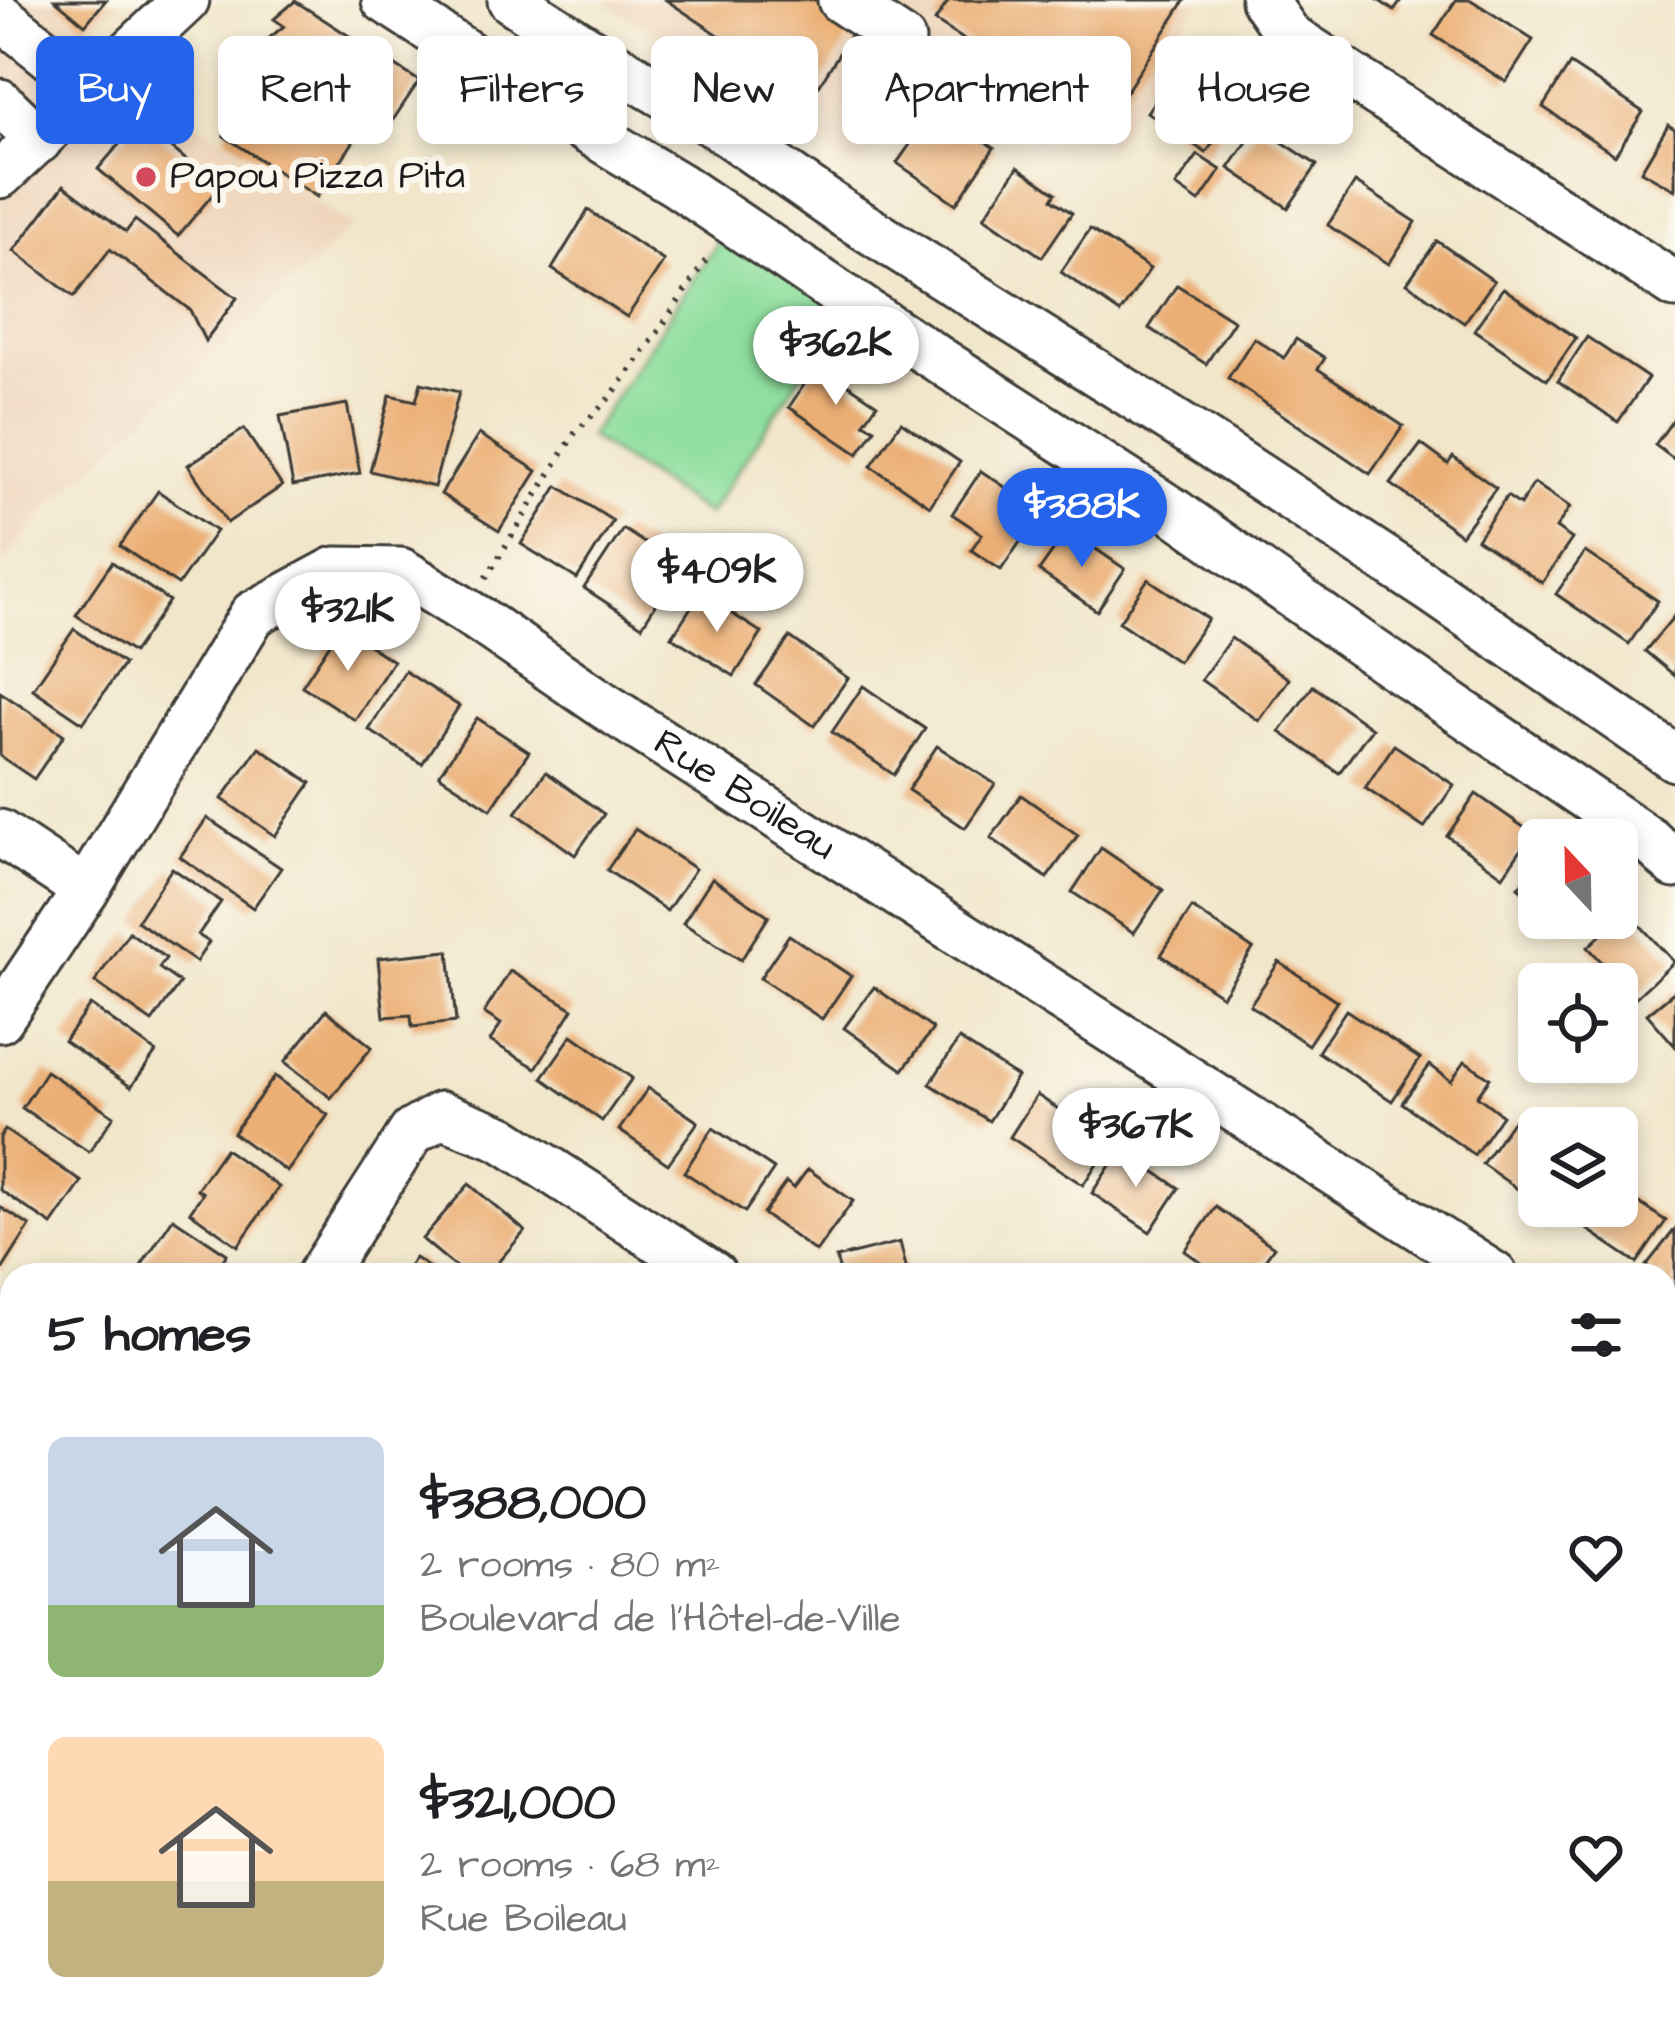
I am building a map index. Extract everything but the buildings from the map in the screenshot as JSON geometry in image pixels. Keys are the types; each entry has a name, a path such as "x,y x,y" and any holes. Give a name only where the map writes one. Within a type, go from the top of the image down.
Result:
{"street":[{"path":"148,36 186,0"},
{"path":"385,0 440,36"},
{"path":"511,0 567,36"},
{"path":"841,0 896,36"},
{"path":"1264,0 1289,36 1675,286"},
{"path":"0,16 36,45"},
{"path":"0,102 36,137"},
{"path":"0,175 36,143"},
{"path":"609,144 1176,513 1649,840 1675,865"},
{"path":"678,185 705,144"},
{"path":"743,144 841,212 1415,579 1675,758"},
{"name":"Rue Boileau","path":"0,1018 86,890 254,614 335,570 400,571 1475,1263"},
{"path":"0,833 86,890"},
{"path":"328,1263 412,1132 441,1115 501,1138 694,1263"}],"path":[{"path":"466,611 575,433 611,396 732,221"}],"shaded area":[{"path":"0,0 120,0 83,36 36,36 36,144 194,144 194,119 218,135 218,144 231,144 353,226 59,497 0,565"},
{"path":"603,0 1199,0 1177,36 1155,36 1155,73 1131,113 1131,36 842,36 842,144 881,144 856,171 816,144 818,36 656,36"}],"green space":[{"path":"732,221 851,300 708,515 589,437"}],"place":[{"name":"Papou Pizza Pita","path":"146,177"}]}
